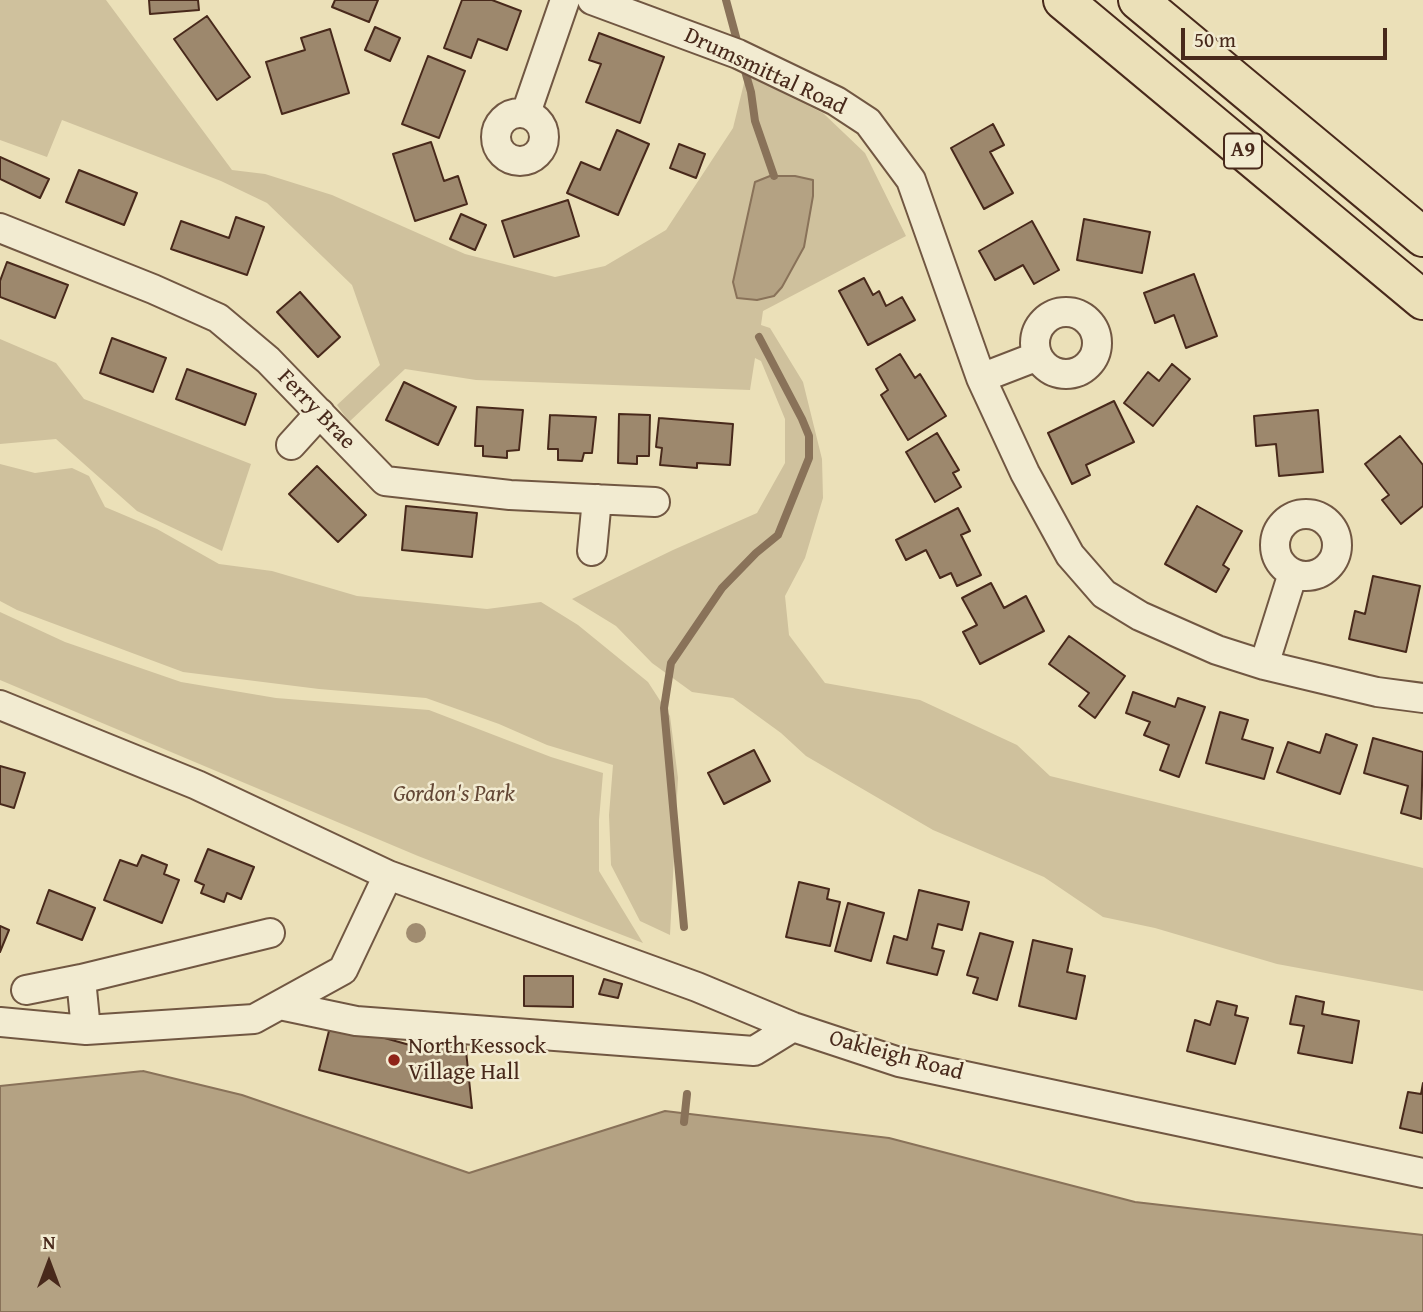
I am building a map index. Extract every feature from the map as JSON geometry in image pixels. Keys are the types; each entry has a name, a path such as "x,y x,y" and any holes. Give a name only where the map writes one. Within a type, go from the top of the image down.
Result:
{"highway":[{"name":"A9","path":"1063,0 1423,300"},
{"name":"A9","path":"1138,0 1423,237"}],"street":[{"path":"526,113 565,0"},
{"name":"Drumsmittal Road","path":"592,0 738,54 836,101 868,122 911,180 982,378 1025,473 1070,555 1104,594 1140,616 1217,650 1264,665 1377,692 1423,698"},
{"name":"Ferry Brae","path":"0,228 218,318 268,360 385,481 510,495 655,502"},
{"path":"982,378 1038,356"},
{"path":"291,445 320,413"},
{"path":"593,551 597,499"},
{"path":"1264,665 1293,573"},
{"name":"Oakleigh Road","path":"0,705 197,785 388,875 697,987 793,1027 899,1062 1423,1173"},
{"path":"0,1023 86,1030 254,1019 343,970 388,875"},
{"path":"26,990 270,933"},
{"path":"80,979 86,1030"},
{"path":"280,1005 356,1021 754,1051 793,1027"}],"green space":[{"path":"0,0 106,0 232,170 265,174 332,195 465,254 555,277 605,266 666,230 733,128 746,75 823,113 865,153 906,236 763,311 761,325 770,328 803,382 822,459 823,498 805,558 785,596 789,635 825,683 920,700 1017,745 1050,776 1423,868 1423,991 1277,964 1155,928 1103,917 1044,877 933,830 806,756 781,733 733,698 692,692 652,663 616,626 572,599 757,513 785,463 785,419 761,361 755,358 750,390 476,380 405,369 349,422 337,405 380,365 352,285 267,203 221,181 62,120 47,157 0,140"},
{"path":"0,339 56,363 84,399 251,464 222,551 137,511 56,439 0,444"},
{"path":"0,464 35,473 72,468 89,476 105,507 157,529 219,564 272,571 357,596 487,609 541,602 578,625 648,682 670,716 678,778 670,935 640,921 611,865 609,815 613,765 547,745 499,724 426,698 319,689 183,672 17,610 0,601"},
{"name":"Gordon's Park","path":"0,612 65,642 181,682 276,698 429,710 551,757 603,773 599,871 643,943 418,856 0,680"}],"shaded area":[{"path":"770,176 795,176 813,180 813,196 804,247 782,287 774,296 757,300 737,298 733,282 755,182"},
{"path":"143,1071 242,1095 469,1173 665,1111 889,1138 1135,1202 1423,1235 1423,1312 0,1312 0,1086"}],"building":[{"path":"149,0 198,0 199,10 150,14"},
{"path":"335,0 378,0 369,22 332,7"},
{"path":"462,0 492,0 521,11 507,50 478,39 471,58 444,48"},
{"path":"207,16 250,77 217,100 174,39"},
{"path":"375,27 400,38 390,61 365,50"},
{"path":"330,29 349,93 282,114 266,62 305,50 301,38"},
{"path":"599,33 664,57 640,123 586,102 601,64 589,60"},
{"path":"428,56 465,71 439,138 402,124"},
{"path":"993,124 1004,145 990,152 1013,193 984,209 951,148"},
{"path":"617,130 649,144 618,215 567,193 581,162 600,170"},
{"path":"431,142 444,181 458,176 467,204 415,221 393,154"},
{"path":"679,144 705,154 696,178 670,168"},
{"path":"0,157 49,179 40,198 0,179"},
{"path":"79,170 137,193 124,225 66,202"},
{"path":"568,200 579,236 514,257 502,221"},
{"path":"461,214 486,225 475,250 450,239"},
{"path":"236,217 264,227 247,275 171,249 181,221 229,238"},
{"path":"1084,219 1150,232 1142,273 1077,260"},
{"path":"1032,221 1059,270 1034,284 1023,265 995,280 979,251"},
{"path":"7,262 68,285 55,318 0,297 0,281"},
{"path":"1194,274 1217,336 1186,348 1174,315 1155,323 1144,293"},
{"path":"864,278 873,295 879,291 886,306 902,297 915,320 868,345 839,291"},
{"path":"300,292 340,337 318,357 277,312"},
{"path":"112,338 166,358 153,392 100,373"},
{"path":"900,354 915,378 920,374 946,416 908,440 881,395 888,390 876,369"},
{"path":"1172,364 1190,379 1153,426 1124,403 1148,372 1159,381"},
{"path":"187,369 256,394 245,425 176,399"},
{"path":"404,382 456,407 438,445 386,420"},
{"path":"1114,401 1134,442 1086,465 1090,475 1072,484 1048,433"},
{"path":"477,407 523,410 519,450 507,451 507,458 483,456 483,446 475,446"},
{"path":"1318,410 1323,472 1279,476 1276,444 1256,446 1254,416"},
{"path":"619,414 650,415 649,456 637,456 637,464 618,463"},
{"path":"550,415 596,417 592,453 584,453 582,461 558,460 558,449 548,449"},
{"path":"659,418 733,424 730,465 697,463 697,468 660,465 662,448 656,447"},
{"path":"937,433 959,470 953,473 961,487 935,502 906,452"},
{"path":"1400,436 1423,465 1423,506 1401,524 1382,500 1389,495 1365,464"},
{"path":"317,466 366,515 338,542 289,494"},
{"path":"406,506 477,513 472,557 402,550"},
{"path":"1197,506 1242,531 1223,565 1229,569 1216,592 1165,564"},
{"path":"958,508 970,531 961,535 981,575 957,586 951,573 940,578 926,550 906,560 896,540"},
{"path":"1373,576 1420,586 1406,652 1349,639 1355,611 1365,614"},
{"path":"991,583 1004,608 1026,596 1044,631 980,664 963,632 977,625 962,598"},
{"path":"1069,636 1125,676 1095,718 1079,706 1089,693 1049,664"},
{"path":"1133,692 1175,707 1178,698 1205,707 1179,777 1160,770 1169,745 1144,735 1150,722 1126,713"},
{"path":"1220,712 1248,720 1242,739 1273,748 1264,779 1206,763"},
{"path":"1326,734 1357,745 1340,794 1277,772 1288,742 1320,753"},
{"path":"1373,738 1423,752 1421,819 1401,813 1408,786 1364,773"},
{"path":"754,750 770,781 724,804 708,773"},
{"path":"0,766 25,773 14,808 0,804"},
{"path":"208,849 254,867 241,899 227,893 224,902 201,893 204,885 195,881"},
{"path":"142,855 167,865 164,874 179,880 162,923 104,900 120,860 137,866"},
{"path":"799,882 829,889 827,899 840,902 830,946 786,937"},
{"path":"49,890 95,908 82,940 37,923"},
{"path":"919,890 969,902 962,930 938,924 932,948 944,951 937,975 887,963 894,936 907,940"},
{"path":"848,903 884,913 871,961 835,951"},
{"path":"0,926 9,930 0,952"},
{"path":"980,933 1013,942 997,1000 973,993 978,978 967,975"},
{"path":"1033,940 1072,949 1067,972 1085,976 1076,1019 1019,1006"},
{"path":"524,976 573,976 573,1007 524,1006"},
{"path":"604,979 622,984 618,998 599,994"},
{"path":"1296,996 1324,1002 1322,1014 1359,1021 1352,1063 1298,1053 1304,1026 1290,1024"},
{"path":"1217,1001 1237,1006 1235,1015 1248,1018 1235,1064 1187,1051 1195,1020 1210,1025"},
{"name":"North Kessock Village Hall","path":"331,1023 424,1049 428,1036 465,1041 472,1108 319,1070"},
{"path":"1423,1083 1423,1133 1400,1128 1408,1092 1421,1094"}],"waterway":[{"path":"726,0 739,48"},
{"path":"743,64 755,121 774,176"},
{"path":"684,927 664,708 671,663 722,588 778,535 809,458 809,436 802,419 759,337"},
{"path":"684,1122 687,1094"}],"place":[{"name":"North Kessock Village Hall","path":"394,1060"}]}
